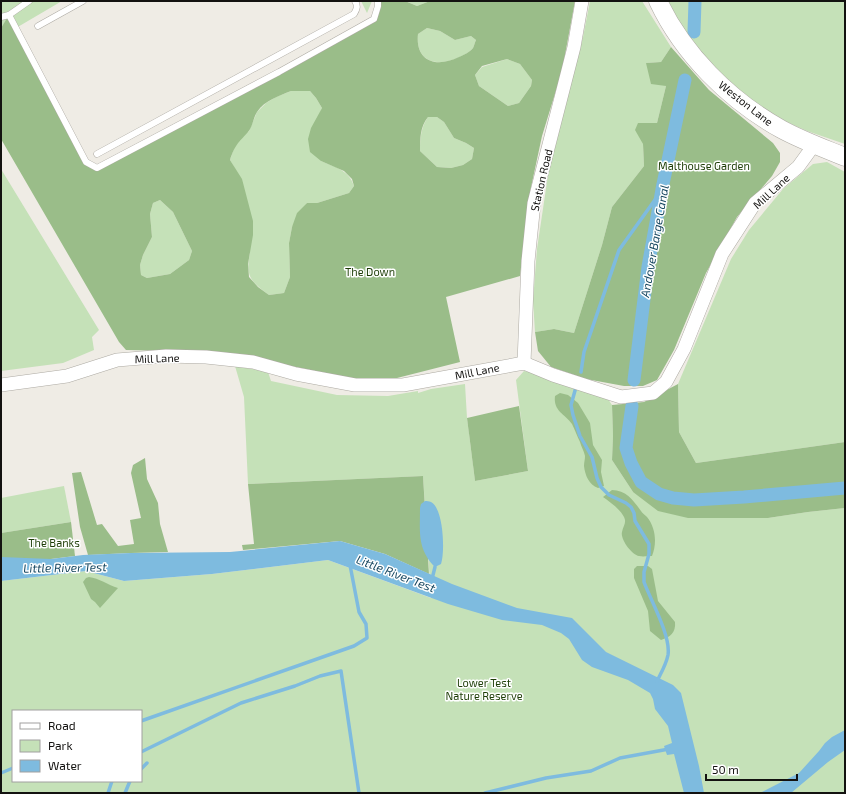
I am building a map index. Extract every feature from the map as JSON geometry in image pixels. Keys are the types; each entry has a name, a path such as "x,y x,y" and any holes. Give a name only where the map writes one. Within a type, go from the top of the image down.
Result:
{"street":[{"name":"Station Road","path":"524,363 528,261 534,203 574,47 582,1"},
{"name":"Weston Lane","path":"658,1 667,22 694,58 730,93 765,120 781,129 814,145 845,157"},
{"name":"Mill Lane","path":"1,385 67,376 117,360 166,356 206,357 253,362 296,374 355,385 403,385 524,363 553,375 621,397 653,393 666,382 684,349 722,254 755,204 798,167 814,145"}],"lane":[{"path":"1,17 9,15 29,1"},
{"path":"38,26 82,1"},
{"path":"97,154 354,14 357,9 357,4 355,1"},
{"path":"9,15 86,162 97,168 279,72 374,18 378,1"}],"green space":[{"path":"1,1 62,1 16,28 9,16 1,28"},
{"path":"361,1 372,1 367,13"},
{"name":"The Down","path":"378,1 405,1 417,6 430,1 575,1 562,71 542,136 530,192 520,276 446,297 460,362 397,378 360,380 222,352 126,350 119,342 1,139 1,28 9,15 86,162 97,168 374,19","holes":["427,28 440,31 455,40 471,36 476,40 473,48 465,54 451,60 436,62 429,60 420,51 418,34","507,59 520,64 532,80 531,86 519,103 508,106 479,86 475,75 482,66","291,91 310,91 322,108 311,128 308,139 310,152 321,161 344,171 352,179 354,186 349,193 317,203 307,203 297,213 292,227 289,243 290,277 284,293 269,295 258,287 249,277 248,264 253,235 253,221 242,179 230,160 237,144 250,130 260,108 272,99","428,117 437,117 444,122 454,138 474,148 472,159 463,165 451,168 437,167 420,151 421,133","160,200 173,212 192,251 189,260 170,274 147,278 141,275 140,265 152,237 150,214 153,203"]},
{"path":"405,1 430,1 417,6"},
{"path":"590,1 642,1 671,47 661,62 646,63 666,86 657,123 638,123 643,144 644,166 612,207 602,245 574,333 554,329 535,332 533,301 537,249 548,175 583,37"},
{"path":"664,1 845,1 845,144 807,131 766,114 700,56"},
{"path":"427,28 440,31 455,40 471,36 476,40 473,48 469,52 451,60 436,62 429,60 420,51 418,34"},
{"name":"Malthouse Garden","path":"671,47 709,90 773,143 780,153 780,162 772,176 737,217 706,273 674,350 657,380 643,386 624,386 586,379 551,367 538,351 535,332 554,329 574,333 602,245 612,207 644,166 643,144 635,130 638,123 657,123 666,86 651,84 646,63 661,62"},
{"path":"507,59 520,64 532,80 531,86 519,103 508,106 479,86 475,75 482,67"},
{"path":"291,91 310,91 316,98 322,108 318,118 321,161 336,167 349,176 354,186 349,193 317,203 307,203 292,227 289,243 290,277 284,293 269,295 254,282 249,273 248,267 250,253 234,167 230,160 234,148 241,137 249,131 257,112 266,103"},
{"path":"428,117 437,117 444,122 454,138 474,148 472,159 463,165 451,168 437,167 420,151 421,133"},
{"path":"827,162 845,172 845,442 696,463 679,432 678,384 731,259 749,230 783,189 813,164"},
{"path":"1,169 99,330 92,337 94,350 63,363 1,371"},
{"path":"160,200 173,212 192,251 189,260 170,274 147,278 141,275 140,265 152,237 150,214 153,203"},
{"name":"Lower Test Nature Reserve","path":"235,366 268,372 271,381 337,395 388,396 418,391 418,393 431,389 465,384 467,418 475,481 528,471 516,380 524,371 539,374 606,396 612,405 612,460 633,492 768,518 845,508 845,793 1,793 1,581 86,571 124,581 212,574 328,560 431,598 423,476 248,484 244,397"},
{"path":"678,384 679,432 696,463 845,442 845,508 768,518 688,518 658,511 633,492 612,460 612,405 644,402"},
{"path":"560,393 568,395 578,403 590,423 593,445 602,460 601,472 604,486 598,488 595,487 586,476 584,466 585,456 580,442 572,424 560,412 556,405 555,396"},
{"path":"519,406 528,471 475,481 467,418"},
{"path":"145,458 147,479 158,503 160,524 168,552 88,555 80,527 72,473 81,472 97,525 102,524 118,546 134,544 130,520 141,518 131,473 133,465"},
{"path":"423,476 429,574 385,554 340,541 243,550 242,545 254,544 248,484"},
{"path":"64,486 71,522 1,533 1,498"},
{"path":"612,490 617,490 629,496 650,521 655,536 655,546 652,556 636,555 630,550 623,539 622,530 625,519 612,503 603,497"},
{"name":"The Banks","path":"71,522 75,556 1,563 1,533"},
{"path":"637,566 648,566 652,569 658,601 675,622 672,634 661,640 650,631 648,611 634,578 634,569"},
{"path":"89,577 118,588 100,608 91,599 83,582"}],"water":[{"path":"425,501 431,502 435,506 439,513 441,522 443,551 441,564 435,567 425,554 422,547 420,508 421,504"},
{"name":"Little River Test","path":"340,541 385,554 452,584 517,608 572,618 606,652 673,685 681,693 704,793 684,793 674,754 667,755 664,746 672,743 668,726 655,709 650,693 628,680 592,667 582,660 569,639 561,633 542,625 502,620 448,604 328,560 212,574 124,581 86,571 1,581 1,557 51,559 83,555 131,553 230,552"},
{"path":"845,730 845,750 828,762 791,793 760,793 799,773 825,743 832,737"}],"waterway":[{"name":"Andover Barge Canal","path":"694,32 695,1"},
{"name":"Andover Barge Canal","path":"634,380 648,267 663,184 685,80"},
{"path":"581,372 584,352 619,250 662,190"},
{"path":"576,387 571,405 573,415 580,436 592,457 597,478 601,487 609,495 631,507 634,513 635,521 649,544 649,554 644,572 644,582 660,618 668,647 666,662 657,681"},
{"name":"Andover Barge Canal","path":"632,406 626,448 631,463 641,482 659,494 673,498 694,500 845,488"},
{"name":"Little River Test","path":"142,721 354,646 367,638 366,624 359,612 350,565"},
{"name":"Little River Test","path":"432,579 435,567"},
{"path":"142,752 241,703 295,686 320,676 341,671 359,793"},
{"path":"485,793 546,778 591,771 620,758 669,749"},
{"path":"142,768 147,763"},
{"path":"1,773 12,768"},
{"path":"108,793 112,782"},
{"path":"125,793 130,782"}]}
